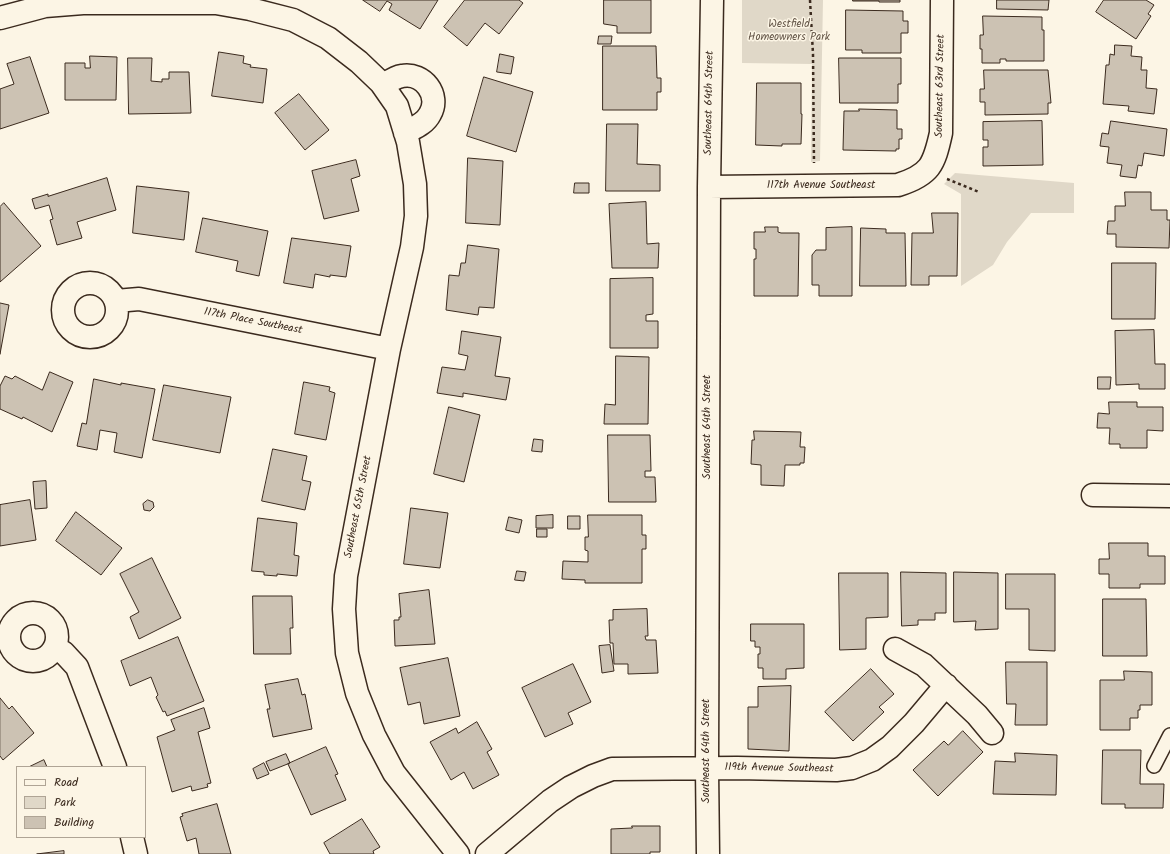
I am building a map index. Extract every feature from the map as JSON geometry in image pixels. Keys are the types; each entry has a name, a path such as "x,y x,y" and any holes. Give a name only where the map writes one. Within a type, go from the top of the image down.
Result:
{"street":[{"name":"Southeast 64th Street","path":"708,854 709,187 712,0"},
{"name":"Southeast 63rd Street","path":"937,174 937,154 941,133 942,0"},
{"path":"0,18 45,6 83,3 216,1 293,20 328,38 359,62 383,86 391,79 409,75 426,83 433,98 430,114 419,126 405,133"},
{"name":"Southeast 65th Street","path":"383,86 397,106 408,142 415,184 416,216 412,247 389,349 346,576 344,609 347,653 357,693 374,735 394,773 458,854"},
{"name":"117th Avenue Southeast","path":"709,187 898,186 937,174"},
{"name":"117th Place Southeast","path":"116,301 139,299 389,349"},
{"path":"1092,495 1170,496"},
{"path":"55,647 64,653 77,667 115,766"},
{"path":"895,649 924,665 977,714 992,732"},
{"name":"119th Avenue Southeast","path":"487,854 550,801 571,787 593,776 612,769 836,770 852,768 872,760 890,747 914,723 946,686"},
{"path":"132,838 136,854"}],"lane":[{"path":"1154,766 1170,736"}],"path":[{"path":"810,0 813,54 814,164"},
{"path":"937,174 979,192"}],"green space":[{"name":"Westfield Homeowners Park","path":"742,0 823,0 820,161 811,162 812,64 742,63"},
{"path":"955,173 1074,183 1074,213 1031,213 1007,242 993,265 961,286 961,194 944,184"}],"building":[{"path":"363,0 438,0 420,29 389,10 392,4 387,1 380,11"},
{"path":"465,0 519,0 523,3 499,34 485,23 467,46 444,27"},
{"path":"604,0 651,0 651,33 617,33 617,26 604,24"},
{"path":"900,0 900,2 853,1"},
{"path":"997,0 1049,0 1048,10 997,9"},
{"path":"1104,0 1146,0 1154,5 1148,14 1151,16 1136,39 1096,12"},
{"path":"846,10 903,11 903,21 908,21 908,33 901,33 901,53 862,53 862,50 846,50"},
{"path":"983,16 1042,17 1042,30 1044,30 1044,61 1006,61 1006,59 1000,59 1000,63 982,63 980,35 983,35"},
{"path":"599,36 612,36 611,44 598,44"},
{"path":"1115,45 1132,46 1131,56 1142,57 1141,70 1147,70 1146,88 1157,89 1154,114 1128,111 1129,106 1103,104 1106,65 1109,65 1110,54 1114,55"},
{"path":"603,46 656,46 657,78 661,78 661,92 657,92 657,110 603,110"},
{"path":"219,52 244,56 243,63 251,65 250,67 267,69 263,103 212,96"},
{"path":"500,54 514,57 511,74 497,72"},
{"path":"90,56 117,57 116,100 65,100 65,63 85,63 85,68 90,68"},
{"path":"30,57 49,113 0,129 0,89 14,84 7,64"},
{"path":"128,58 152,58 151,81 162,82 162,79 169,79 169,72 189,72 191,113 129,114"},
{"path":"839,58 901,58 901,84 898,84 898,103 840,103"},
{"path":"984,70 1048,70 1051,103 1048,103 1048,114 985,115 985,102 980,102 980,89 984,89"},
{"path":"484,77 533,92 516,152 467,136"},
{"path":"757,83 801,83 801,144 782,144 782,146 756,145"},
{"path":"299,94 329,130 305,150 275,113"},
{"path":"859,109 897,110 897,129 902,129 902,139 899,139 899,149 896,149 896,151 843,150 844,111 859,111"},
{"path":"1042,121 1043,165 983,166 983,147 988,147 988,140 983,140 983,122"},
{"path":"1111,121 1167,129 1164,156 1144,153 1142,166 1138,165 1136,178 1120,176 1122,165 1107,163 1109,147 1100,146 1102,133 1108,134"},
{"path":"607,124 638,124 637,164 660,165 660,191 606,191"},
{"path":"468,158 503,161 500,225 466,223"},
{"path":"356,160 360,176 351,179 359,211 324,219 312,171"},
{"path":"107,178 116,210 77,222 82,238 57,245 50,220 53,219 49,205 35,209 32,199 48,194 48,196"},
{"path":"575,183 589,183 589,193 574,193"},
{"path":"137,186 189,192 184,240 133,233"},
{"path":"1125,192 1151,192 1151,210 1167,210 1167,220 1170,220 1169,248 1116,247 1116,234 1107,234 1108,221 1115,221 1115,206 1125,206"},
{"path":"646,202 647,244 659,243 658,268 612,268 609,204"},
{"path":"4,203 41,246 0,282 0,207"},
{"path":"932,213 958,213 957,276 929,276 929,285 911,285 912,233 933,233"},
{"path":"203,218 268,231 259,276 236,271 238,261 196,252"},
{"path":"765,227 778,227 778,232 781,233 799,233 798,296 754,296 754,259 756,259 756,249 754,249 754,232 765,232"},
{"path":"852,227 852,296 819,296 819,285 812,285 812,255 816,250 826,250 826,228"},
{"path":"861,228 886,229 886,233 905,233 906,286 860,286"},
{"path":"292,238 351,246 346,277 330,275 330,277 315,274 313,288 284,283"},
{"path":"468,245 499,249 494,308 479,307 478,315 446,310 449,275 459,276 461,263 465,263"},
{"path":"1112,263 1156,263 1155,319 1112,319"},
{"path":"653,278 653,314 646,315 646,321 658,321 658,348 610,348 610,279"},
{"path":"0,303 9,305 0,354"},
{"path":"1154,330 1155,364 1165,364 1165,389 1139,389 1139,384 1116,385 1115,331"},
{"path":"462,331 501,337 495,376 510,378 506,400 463,393 463,397 437,393 442,367 465,370 468,356 459,354"},
{"path":"616,356 649,357 648,424 604,424 605,404 615,405"},
{"path":"50,372 73,382 52,432 23,417 22,419 0,409 0,386 5,376 12,379 15,376 42,390"},
{"path":"1098,377 1111,377 1110,389 1098,389"},
{"path":"94,379 121,385 121,383 155,389 142,458 114,452 117,433 100,430 97,450 77,446 82,423 86,424"},
{"path":"304,382 330,387 329,391 335,393 326,440 295,434"},
{"path":"164,385 231,397 220,453 153,440"},
{"path":"1109,402 1137,402 1137,407 1163,407 1163,431 1147,430 1147,448 1120,448 1120,444 1109,444 1110,428 1097,428 1098,413 1109,414"},
{"path":"449,407 480,415 464,482 434,474"},
{"path":"754,431 801,432 800,447 805,447 804,463 800,463 800,465 785,465 784,486 761,485 761,465 751,464"},
{"path":"608,435 650,435 651,471 645,471 645,477 655,477 656,502 609,502"},
{"path":"534,439 543,440 542,452 532,451"},
{"path":"273,449 307,456 302,480 311,482 305,510 262,501"},
{"path":"46,481 47,508 35,509 33,482"},
{"path":"30,500 36,540 0,546 0,505"},
{"path":"148,500 153,502 154,507 150,511 144,510 143,504"},
{"path":"411,508 448,513 440,568 404,564"},
{"path":"76,512 122,548 101,575 56,541"},
{"path":"553,515 553,528 536,528 536,516"},
{"path":"588,515 642,515 642,535 646,535 646,549 642,549 642,583 585,583 585,580 562,579 563,561 588,562 588,551 585,550 585,537 588,537"},
{"path":"568,516 580,516 580,529 568,529"},
{"path":"509,517 522,520 519,533 506,530"},
{"path":"258,518 297,523 294,555 299,556 297,576 277,574 277,576 264,575 264,572 252,571"},
{"path":"537,529 547,529 547,537 537,537"},
{"path":"1109,543 1148,543 1148,556 1165,556 1165,584 1140,584 1140,588 1109,588 1109,574 1099,574 1099,559 1109,559"},
{"path":"152,558 181,618 139,639 130,617 139,612 120,574"},
{"path":"517,571 526,572 524,581 515,580"},
{"path":"901,572 946,573 946,613 935,613 935,620 918,620 918,625 902,626"},
{"path":"954,572 998,573 998,629 975,630 976,621 954,622"},
{"path":"839,573 888,573 888,617 866,618 866,649 840,650"},
{"path":"1006,574 1055,574 1055,651 1029,650 1029,609 1006,609"},
{"path":"429,590 435,644 395,646 394,620 399,620 399,617 401,617 399,594"},
{"path":"253,596 292,596 293,628 290,628 291,654 254,654"},
{"path":"1103,599 1146,599 1147,656 1103,656"},
{"path":"647,609 648,636 645,636 646,640 656,640 658,673 628,674 628,664 614,664 613,643 610,643 609,620 613,620 613,610"},
{"path":"751,624 804,624 804,668 786,669 786,679 763,679 763,668 758,668 758,654 760,654 760,647 755,647 755,641 751,641"},
{"path":"178,637 204,701 167,716 165,711 163,712 156,697 158,695 151,677 130,686 121,661"},
{"path":"610,645 614,671 602,673 599,646"},
{"path":"448,658 460,716 424,724 420,702 408,705 400,668"},
{"path":"1006,662 1047,662 1047,725 1015,725 1016,704 1007,704"},
{"path":"573,664 591,702 568,713 573,724 545,737 522,688"},
{"path":"871,669 894,694 879,707 884,712 853,741 825,712"},
{"path":"1124,671 1152,672 1152,705 1140,705 1140,710 1138,710 1138,718 1130,718 1130,730 1100,730 1100,680 1124,680"},
{"path":"298,679 302,695 305,694 312,729 273,737 267,709 270,709 265,685"},
{"path":"791,686 789,751 748,749 748,707 758,707 758,687"},
{"path":"0,698 9,709 12,706 34,733 3,760 0,756"},
{"path":"204,708 210,728 198,732 211,783 207,784 208,787 192,791 191,786 172,792 157,737 175,730 171,720"},
{"path":"477,722 492,749 487,752 499,775 473,789 464,772 451,780 430,742 456,728 458,733"},
{"path":"963,731 983,752 938,796 913,770 944,741 948,745"},
{"path":"326,747 338,774 335,775 346,800 311,815 288,764"},
{"path":"1103,750 1141,750 1140,784 1164,784 1163,808 1125,808 1125,804 1102,804"},
{"path":"1015,753 1057,755 1056,795 993,794 995,761 1015,762"},
{"path":"286,754 290,763 270,771 266,762"},
{"path":"44,760 47,766 31,766"},
{"path":"264,763 269,774 257,779 253,769"},
{"path":"217,804 231,854 199,854 196,838 187,841 180,817 183,816 182,814"},
{"path":"362,819 380,847 373,851 374,854 330,854 324,843"},
{"path":"632,826 660,826 660,852 650,852 650,854 611,854 611,829 632,828"},
{"path":"64,851 64,854 37,854"}]}
